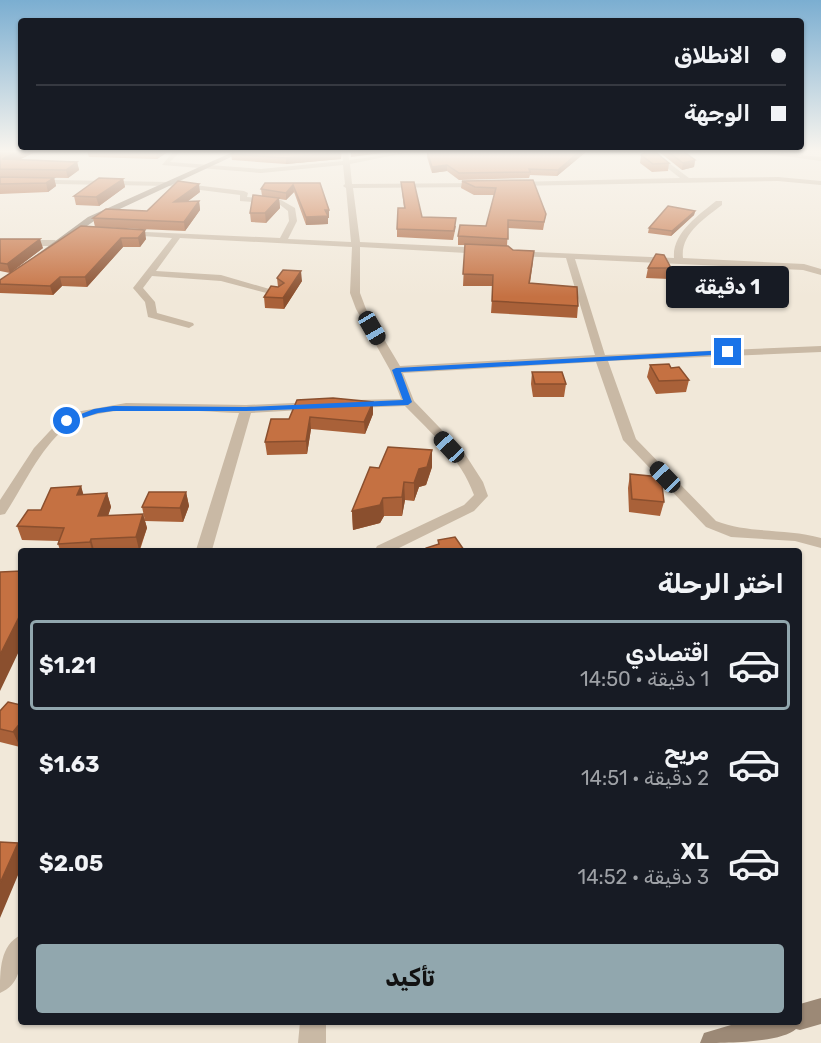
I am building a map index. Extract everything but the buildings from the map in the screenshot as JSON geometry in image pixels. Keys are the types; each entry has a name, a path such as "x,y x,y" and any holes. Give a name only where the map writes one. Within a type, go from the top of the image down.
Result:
{"street":[{"path":"33,260 73,230 104,212 133,200"},
{"path":"252,200 281,202 292,210 293,221 283,241"},
{"path":"349,200 356,245 354,283 357,301 396,370 408,402 463,462 477,482 481,496 469,508 387,548"},
{"path":"679,262 678,245 690,228 719,203"},
{"path":"73,230 94,231"},
{"path":"115,233 494,252"},
{"path":"177,237 138,288 150,302 150,313 158,318 189,325"},
{"path":"0,243 55,243"},
{"path":"0,250 12,243"},
{"path":"505,252 821,267"},
{"path":"570,256 626,435 711,524 731,532 796,536 821,543"},
{"path":"804,267 821,272"},
{"path":"149,273 221,278 278,293"},
{"path":"396,370 602,358 821,349"},
{"path":"0,511 54,431 80,415 113,409 246,409 408,402"},
{"path":"205,548 246,409"},
{"path":"0,981 18,952"},
{"path":"802,1016 821,1011"},
{"path":"312,1043 313,1025"},
{"path":"714,1043 775,1025"}],"route":[{"path":"67,421 96,410 113,409 246,409 408,402 396,370 728,352"}]}
